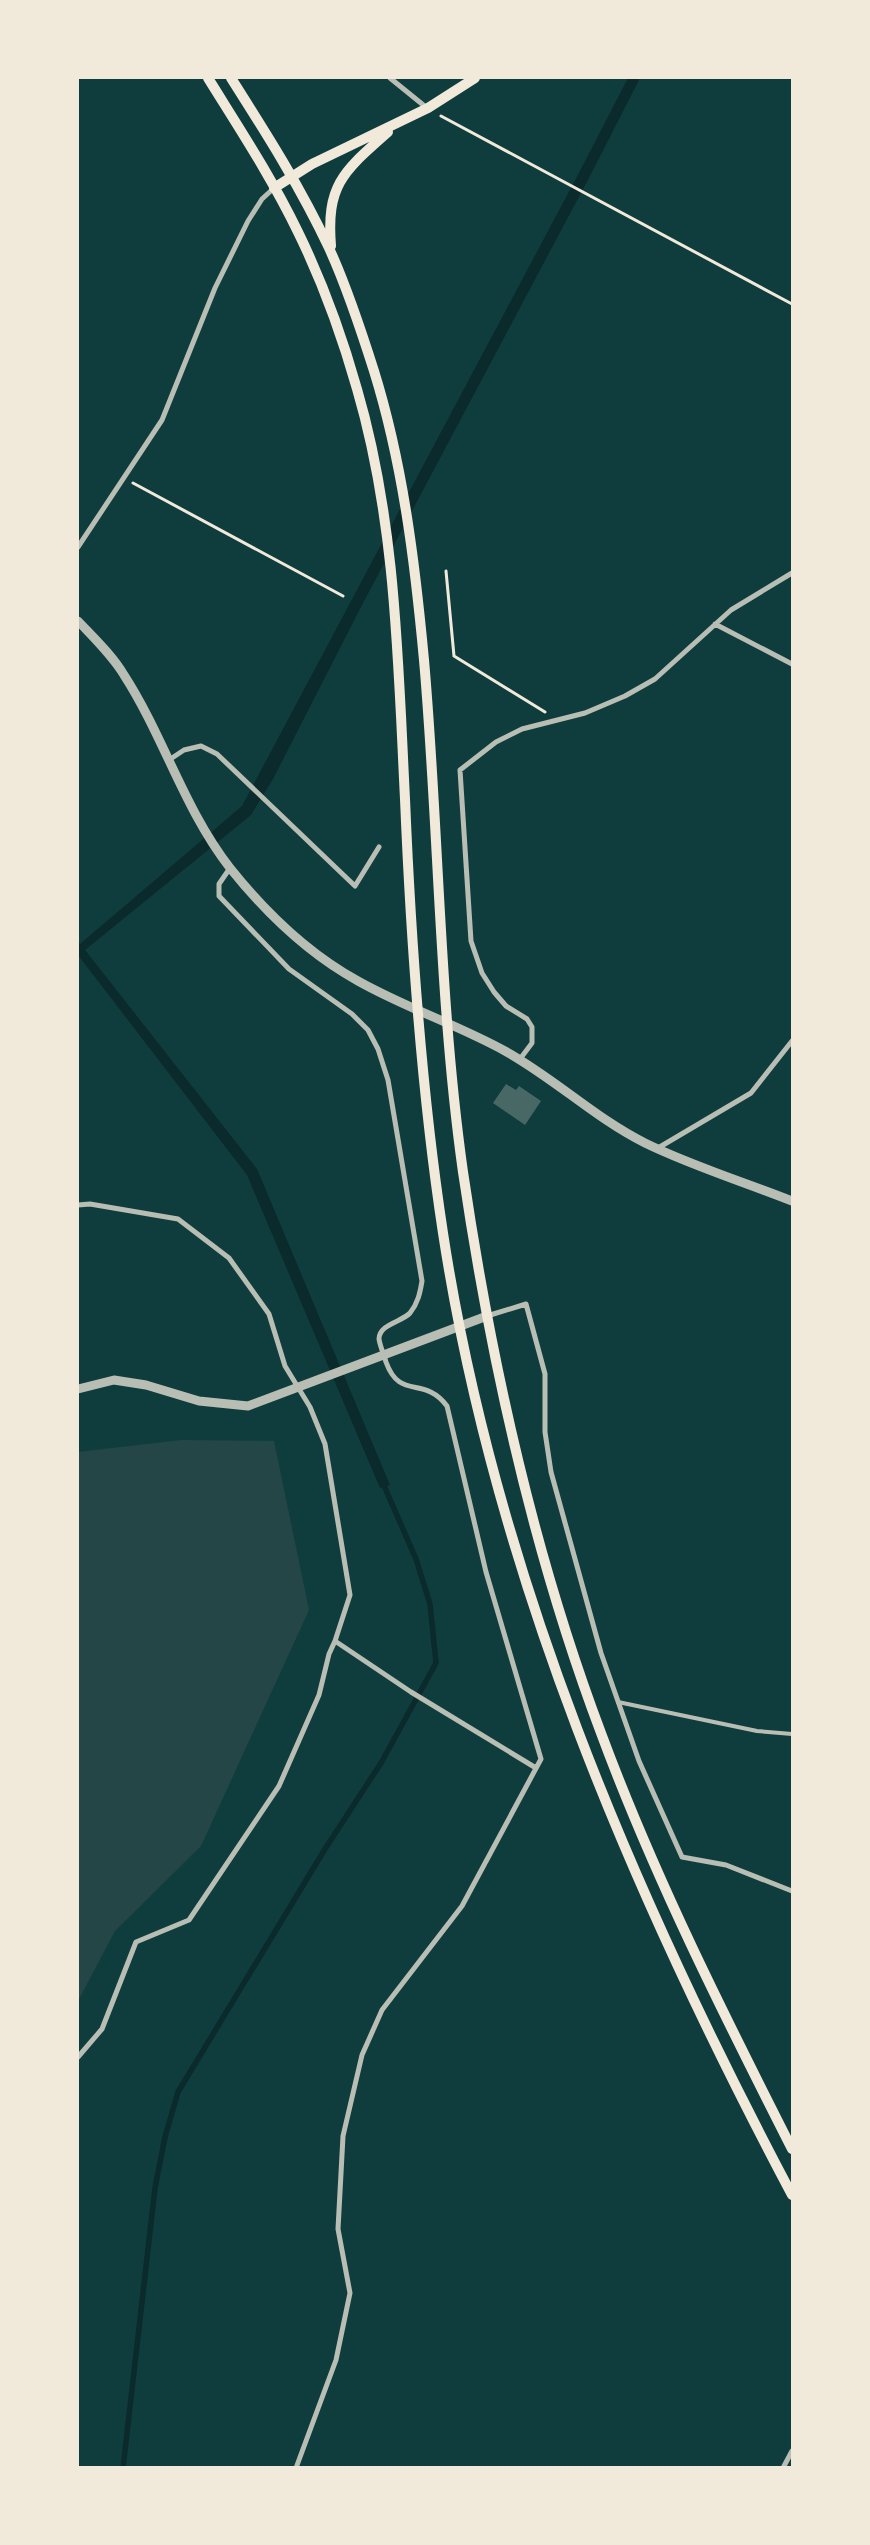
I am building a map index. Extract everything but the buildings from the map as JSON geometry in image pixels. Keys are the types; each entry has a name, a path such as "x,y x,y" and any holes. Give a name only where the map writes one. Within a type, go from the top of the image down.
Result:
{"main road":[{"path":"208,78 299,233 324,293 350,368 372,445 393,575 416,1010 431,1148 460,1327 492,1463 534,1604 580,1742 640,1885 711,2040 792,2195"},
{"path":"231,78 292,175 331,252 375,375 393,446 411,542 432,749 447,1022 463,1169 487,1316 518,1455 554,1594 600,1732 659,1877 729,2026 792,2149"},
{"path":"274,188 292,175 428,108 475,78"},
{"path":"331,252 329,225 335,187 354,162 396,125"}],"street":[{"path":"390,78 410,96 428,108"},
{"path":"78,547 162,420 215,288 248,220 262,199 274,188"},
{"path":"520,1059 532,1042 532,1027 527,1019 506,1006 494,992 482,973 471,941 460,770 496,742 522,729 585,713 626,696 654,679 731,610 792,573"},
{"path":"78,620 124,674 170,760 201,826 218,852 259,903 291,935 358,981 416,1010 447,1022 520,1059 612,1124 658,1148 792,1201"},
{"path":"715,624 792,664"},
{"path":"170,760 184,750 201,746 217,754 355,886 379,847"},
{"path":"230,868 219,884 219,896 289,969 352,1014 368,1030 378,1049 388,1080 422,1281 415,1306 408,1315 382,1331 379,1338 383,1354 394,1379 401,1384 431,1390 447,1406 486,1572 541,1759 462,1906 382,2010 362,2054 343,2136 339,2219 350,2293 336,2360 296,2468"},
{"path":"658,1148 751,1092 792,1041"},
{"path":"78,1205 90,1204 178,1219 229,1258 268,1314 284,1366 310,1407 325,1444 344,1547 350,1595 329,1654 319,1695 279,1786 189,1920 136,1942 102,2029 78,2056"},
{"path":"78,1389 114,1380 146,1385 199,1400 248,1406 383,1354 487,1316 526,1304 545,1374 545,1432 551,1472 601,1654 639,1761 682,1857 726,1865 792,1891"},
{"path":"335,1641 428,1703 536,1768"},
{"path":"783,2468 792,2451"}],"lane":[{"path":"618,1702 757,1731 792,1734"}],"path":[{"path":"428,108 792,304"},
{"path":"124,478 344,596"},
{"path":"446,571 454,656 558,720"}],"shaded area":[{"path":"628,78 640,78 363,603 273,779 251,815 85,950 257,1169 390,1485 380,1488 247,1175 78,955 78,941 80,944 242,806"},
{"path":"181,1440 274,1441 309,1610 201,1846 115,1931 78,2001 78,1452"}],"waterway":[{"path":"123,2468 155,2188 165,2137 178,2092 325,1849 381,1763 436,1663 430,1604 416,1559 382,1481"}]}
